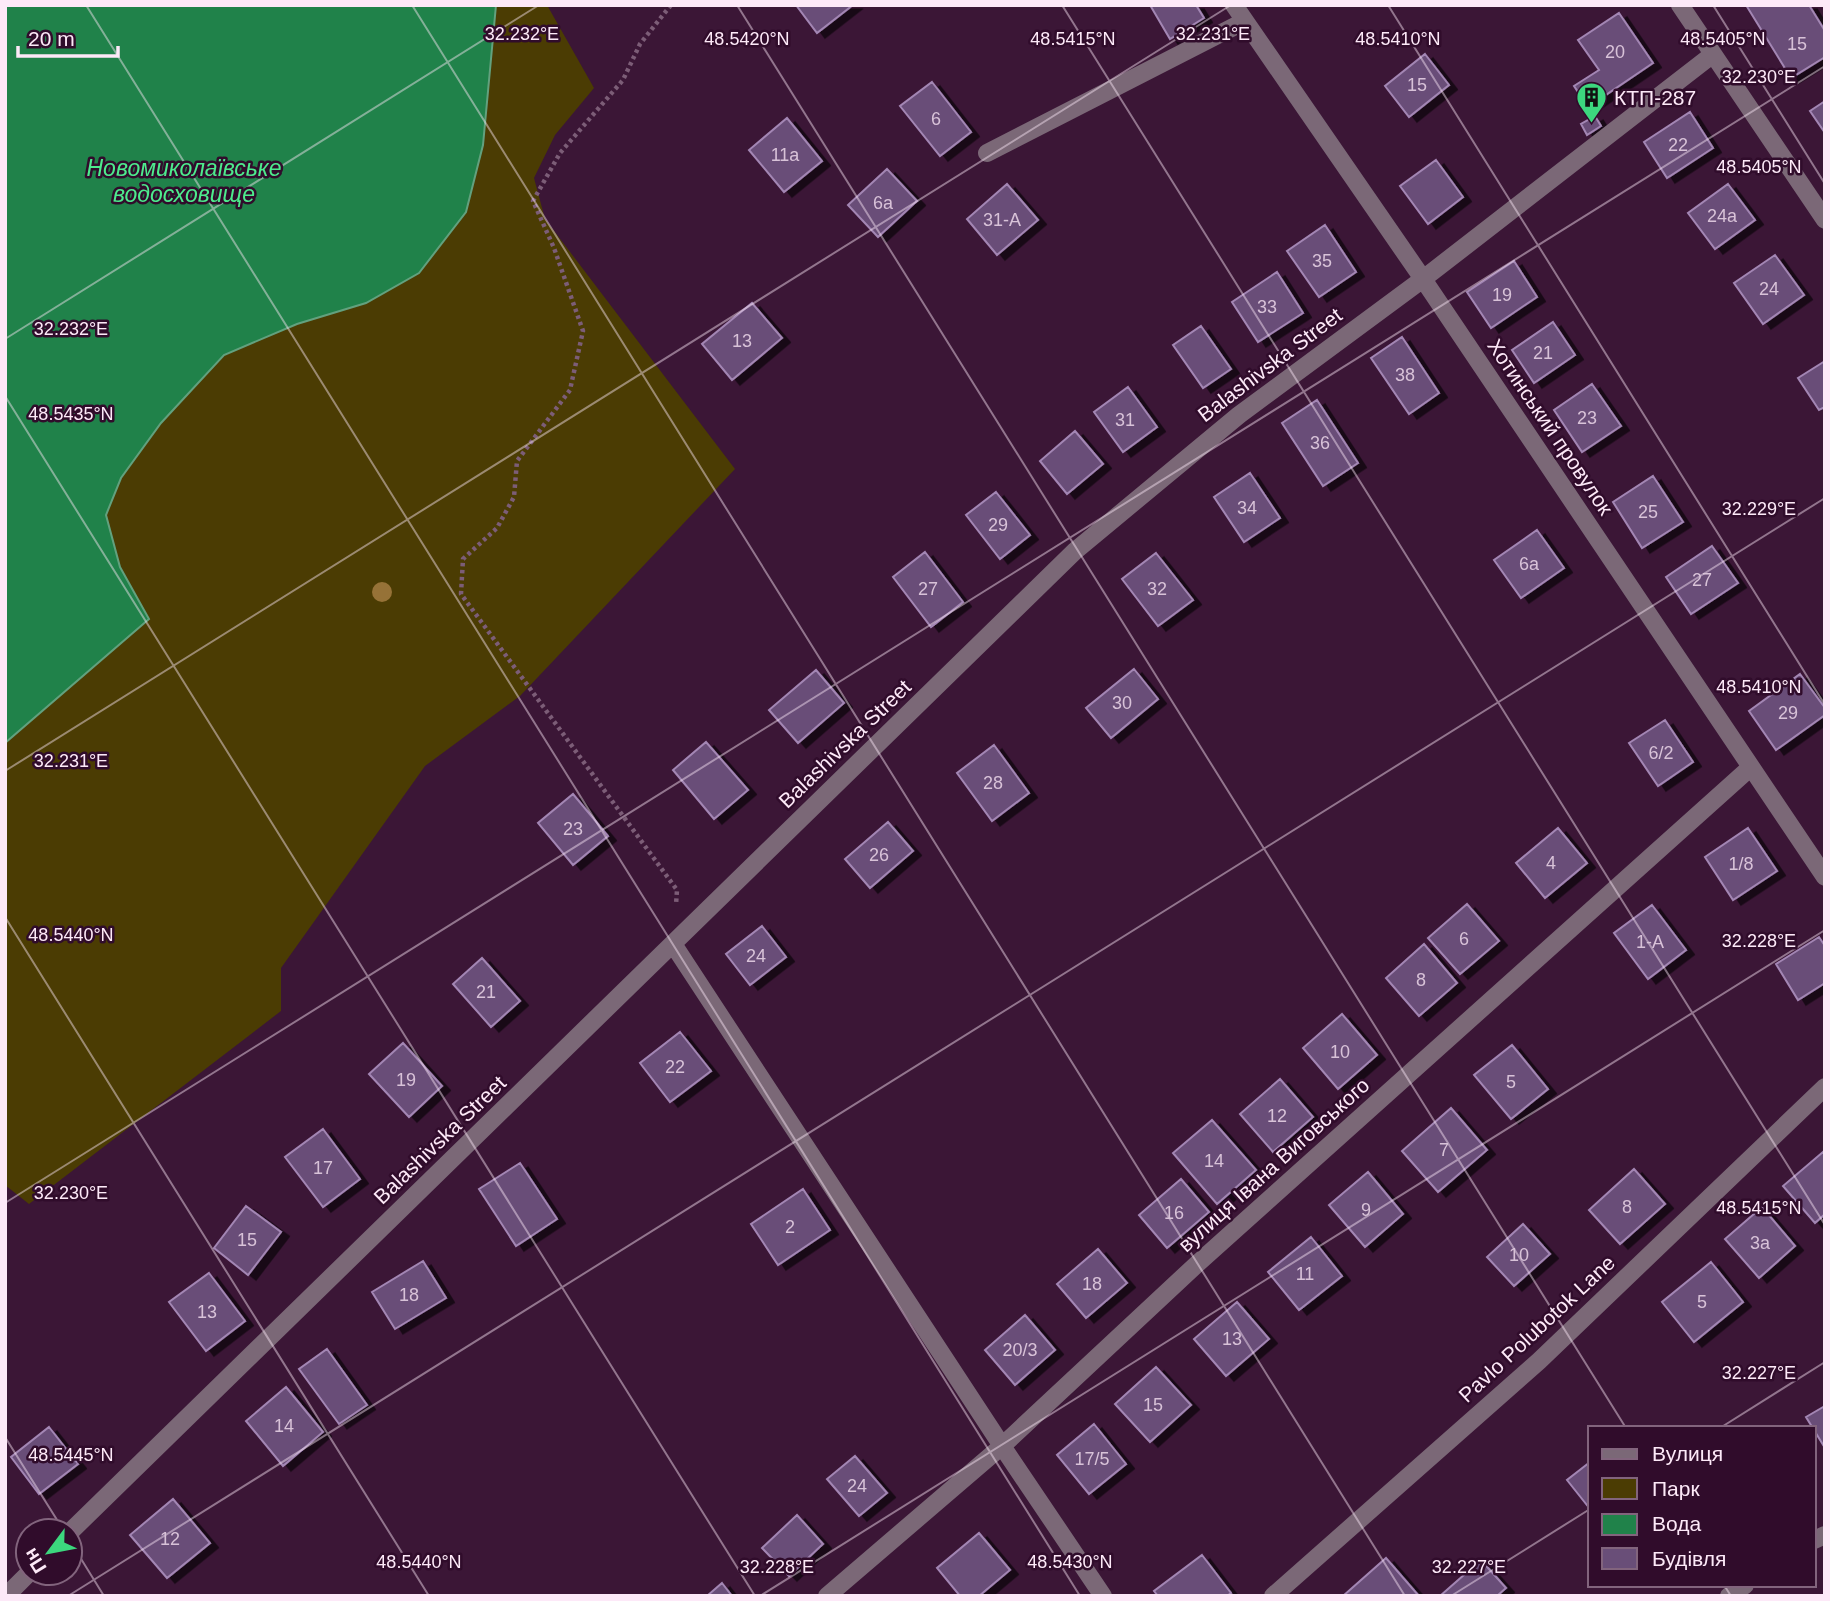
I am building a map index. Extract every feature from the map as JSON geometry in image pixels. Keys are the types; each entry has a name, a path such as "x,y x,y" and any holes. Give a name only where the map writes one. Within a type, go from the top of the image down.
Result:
{"street":[{"name":"Хотинський провулок","path":"1234,5 1423,279 1825,877"},
{"path":"1680,5 1825,220"},
{"path":"987,153 1245,21"},
{"name":"Balashivska Street","path":"84,1518 1075,551 1239,415 1423,279 1712,55"},
{"name":"вулиця Івана Виговського","path":"827,1596 1002,1446 1198,1264 1751,767"},
{"path":"673,944 1103,1596"},
{"name":"Pavlo Polubotok Lane","path":"1273,1596 1539,1361 1825,1087"}],"path":[{"path":"671,5 640,44 624,80 559,153 533,201 554,248 583,331 570,390 517,461 514,497 497,528 463,559 461,594 677,890 673,944"}],"green space":[{"path":"496,5 547,5 594,88 555,135 534,178 545,219 735,469 520,696 425,766 281,968 281,1011 29,1204 5,1185 5,743 148,619 120,567 106,515 121,478 161,423 224,355 297,324 366,303 483,145"}],"water":[{"name":"Новомиколаївське водосховище","path":"5,5 496,5 483,145 466,212 419,273 366,303 297,324 224,355 161,423 121,478 106,515 120,567 149,619 5,743"}],"building":[{"path":"796,5 853,5 817,33"},
{"path":"1150,5 1196,5 1204,18 1170,39"},
{"path":"1746,5 1809,5 1825,31 1825,57 1791,78"},
{"path":"1619,13 1653,63 1588,107 1574,86 1599,70 1578,40"},
{"path":"1425,54 1449,85 1409,117 1385,86"},
{"path":"932,82 971,132 940,156 900,106"},
{"path":"1825,101 1825,133 1810,111"},
{"path":"1690,112 1713,148 1667,178 1644,142"},
{"name":"КТП-287","path":"1595,116 1601,126 1587,135 1581,124"},
{"path":"787,118 822,161 784,192 749,150"},
{"path":"1436,160 1463,197 1428,224 1400,186"},
{"path":"887,169 917,201 878,237 848,205"},
{"path":"1007,184 1038,220 997,255 967,219"},
{"path":"1728,184 1755,220 1715,249 1688,213"},
{"path":"1325,225 1356,272 1319,297 1287,251"},
{"path":"1775,255 1804,295 1763,324 1734,283"},
{"path":"1514,261 1537,297 1491,328 1467,292"},
{"path":"1277,272 1303,313 1258,342 1232,302"},
{"path":"752,303 782,338 732,380 702,344"},
{"path":"1553,322 1575,355 1534,383 1512,350"},
{"path":"1201,326 1231,369 1203,388 1173,345"},
{"path":"1402,337 1439,393 1409,414 1371,358"},
{"path":"1825,361 1825,407 1819,410 1798,378"},
{"path":"1592,384 1621,426 1582,452 1554,410"},
{"path":"1128,387 1157,427 1123,452 1094,412"},
{"path":"1317,400 1358,463 1323,486 1282,423"},
{"path":"1075,431 1103,464 1067,494 1040,461"},
{"path":"1250,473 1280,518 1244,542 1214,497"},
{"path":"1653,476 1683,522 1642,548 1613,502"},
{"path":"996,492 1030,535 1000,559 966,515"},
{"path":"1537,530 1564,568 1521,598 1494,560"},
{"path":"1712,546 1738,583 1691,614 1666,577"},
{"path":"925,552 963,602 931,627 893,577"},
{"path":"1156,553 1193,600 1158,626 1122,579"},
{"path":"1134,669 1158,699 1111,738 1086,708"},
{"path":"816,670 844,703 798,743 769,710"},
{"path":"1800,674 1825,708 1825,715 1776,750 1749,711"},
{"path":"1665,720 1693,762 1658,786 1629,743"},
{"path":"706,742 748,790 714,819 673,770"},
{"path":"994,745 1029,793 992,821 957,773"},
{"path":"573,794 608,836 573,865 538,823"},
{"path":"888,822 913,851 870,888 845,859"},
{"path":"1558,828 1587,863 1545,898 1516,863"},
{"path":"1748,828 1777,871 1733,900 1705,857"},
{"path":"1467,904 1499,941 1460,974 1428,938"},
{"path":"1652,905 1686,950 1648,979 1614,933"},
{"path":"762,926 786,957 750,985 726,954"},
{"path":"1819,937 1825,946 1825,983 1798,1000 1776,964"},
{"path":"1424,944 1457,983 1419,1016 1386,978"},
{"path":"482,958 520,1001 491,1027 453,984"},
{"path":"1342,1014 1377,1055 1338,1089 1303,1048"},
{"path":"680,1032 711,1071 670,1102 640,1063"},
{"path":"403,1043 442,1086 409,1117 369,1074"},
{"path":"1512,1045 1548,1089 1511,1119 1474,1075"},
{"path":"1280,1079 1313,1117 1273,1152 1240,1114"},
{"path":"1451,1108 1487,1150 1438,1192 1402,1151"},
{"path":"1212,1120 1256,1170 1217,1204 1173,1153"},
{"path":"323,1129 360,1179 323,1207 285,1157"},
{"path":"1823,1152 1825,1214 1815,1223 1783,1186"},
{"path":"520,1163 557,1219 516,1246 479,1189"},
{"path":"1634,1169 1665,1204 1620,1244 1589,1210"},
{"path":"1368,1172 1403,1214 1365,1247 1329,1205"},
{"path":"1181,1179 1209,1212 1167,1248 1139,1215"},
{"path":"803,1189 830,1230 778,1265 751,1224"},
{"path":"246,1206 281,1232 248,1275 214,1248"},
{"path":"1762,1207 1795,1246 1759,1278 1725,1239"},
{"path":"1523,1224 1550,1254 1514,1286 1487,1257"},
{"path":"1311,1237 1342,1276 1299,1310 1268,1272"},
{"path":"1098,1249 1127,1283 1086,1318 1057,1284"},
{"path":"423,1261 446,1298 395,1329 372,1292"},
{"path":"1711,1262 1743,1302 1694,1342 1662,1302"},
{"path":"209,1273 245,1321 206,1351 169,1302"},
{"path":"1237,1302 1269,1339 1226,1376 1194,1339"},
{"path":"1025,1315 1055,1350 1015,1385 985,1350"},
{"path":"327,1349 367,1405 339,1424 299,1369"},
{"path":"1156,1367 1191,1405 1150,1442 1115,1404"},
{"path":"286,1387 323,1432 283,1466 246,1421"},
{"path":"1825,1406 1825,1448 1816,1433 1816,1426 1812,1426 1806,1417"},
{"path":"1094,1424 1126,1464 1089,1494 1057,1455"},
{"path":"49,1427 78,1464 39,1494 11,1457"},
{"path":"855,1456 887,1493 859,1516 827,1479"},
{"path":"1588,1464 1588,1506 1567,1480"},
{"path":"173,1499 210,1543 167,1578 130,1535"},
{"path":"797,1515 823,1544 789,1576 762,1548"},
{"path":"979,1533 1010,1570 979,1596 960,1596 937,1568"},
{"path":"1202,1555 1231,1593 1227,1596 1158,1596 1154,1591"},
{"path":"1386,1558 1419,1596 1343,1596"},
{"path":"1481,1560 1506,1588 1497,1596 1440,1596"},
{"path":"722,1583 732,1596 707,1596"}],"place":[{"name":"КТП-287","path":"1591,125"}]}
